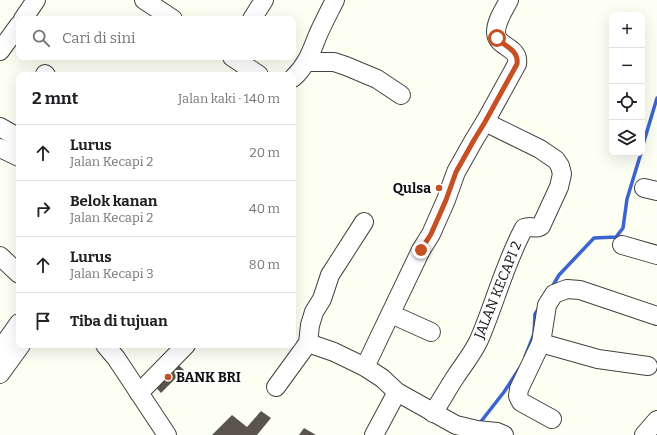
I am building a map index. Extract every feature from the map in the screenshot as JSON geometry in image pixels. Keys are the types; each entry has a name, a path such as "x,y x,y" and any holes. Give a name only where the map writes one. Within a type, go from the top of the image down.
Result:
{"street":[{"path":"25,16 36,0"},
{"path":"144,0 168,16"},
{"path":"254,16 264,0"},
{"path":"296,75 306,62 335,0"},
{"path":"365,367 421,250 431,234 456,172 517,64 518,60 515,53 501,43 496,34 499,19 509,0"},
{"path":"0,51 16,28"},
{"path":"237,60 255,72"},
{"path":"306,62 334,62 346,66 377,79 401,95"},
{"name":"JALAN KECAPI 2","path":"433,413 471,355 479,340 513,250 524,228 530,226 537,228 541,226 559,187 562,174 560,166 556,160 540,149 485,122"},
{"path":"0,127 16,136"},
{"path":"0,148 16,156"},
{"path":"276,387 308,343 310,325 314,312 322,299 330,276 364,222"},
{"path":"622,245 657,255"},
{"path":"0,256 16,271"},
{"path":"552,419 521,402 518,396 519,389 541,343 547,305 554,294 567,289 580,290 657,316"},
{"path":"391,314 431,332"},
{"path":"0,350 16,327"},
{"path":"308,343 334,352 365,367 382,378 397,392 456,425 497,432 504,435"},
{"path":"541,343 598,359 648,366"},
{"path":"0,374 19,348"},
{"path":"108,348 116,358 167,435"},
{"path":"139,393 183,348"},
{"path":"374,435 397,392"},
{"path":"644,435 657,420"}],"building":[{"name":"BANK BRI","path":"174,361 184,370 161,393 152,383"},
{"path":"261,411 271,418 257,435 212,435 232,415 247,427"},
{"path":"304,428 316,435 299,435"}],"waterway":[{"path":"645,138 657,98"},
{"path":"552,287 559,275 594,238 616,237 623,228 627,199 640,156"},
{"path":"525,357 534,334 535,314 539,308"},
{"path":"479,424 504,392 521,366"}],"place":[{"name":"Qulsa","path":"439,188"},
{"name":"BANK BRI","path":"168,377"}],"route":[{"path":"421,250 431,234 456,172 517,64 518,60 515,53 501,43 497,38"}]}
